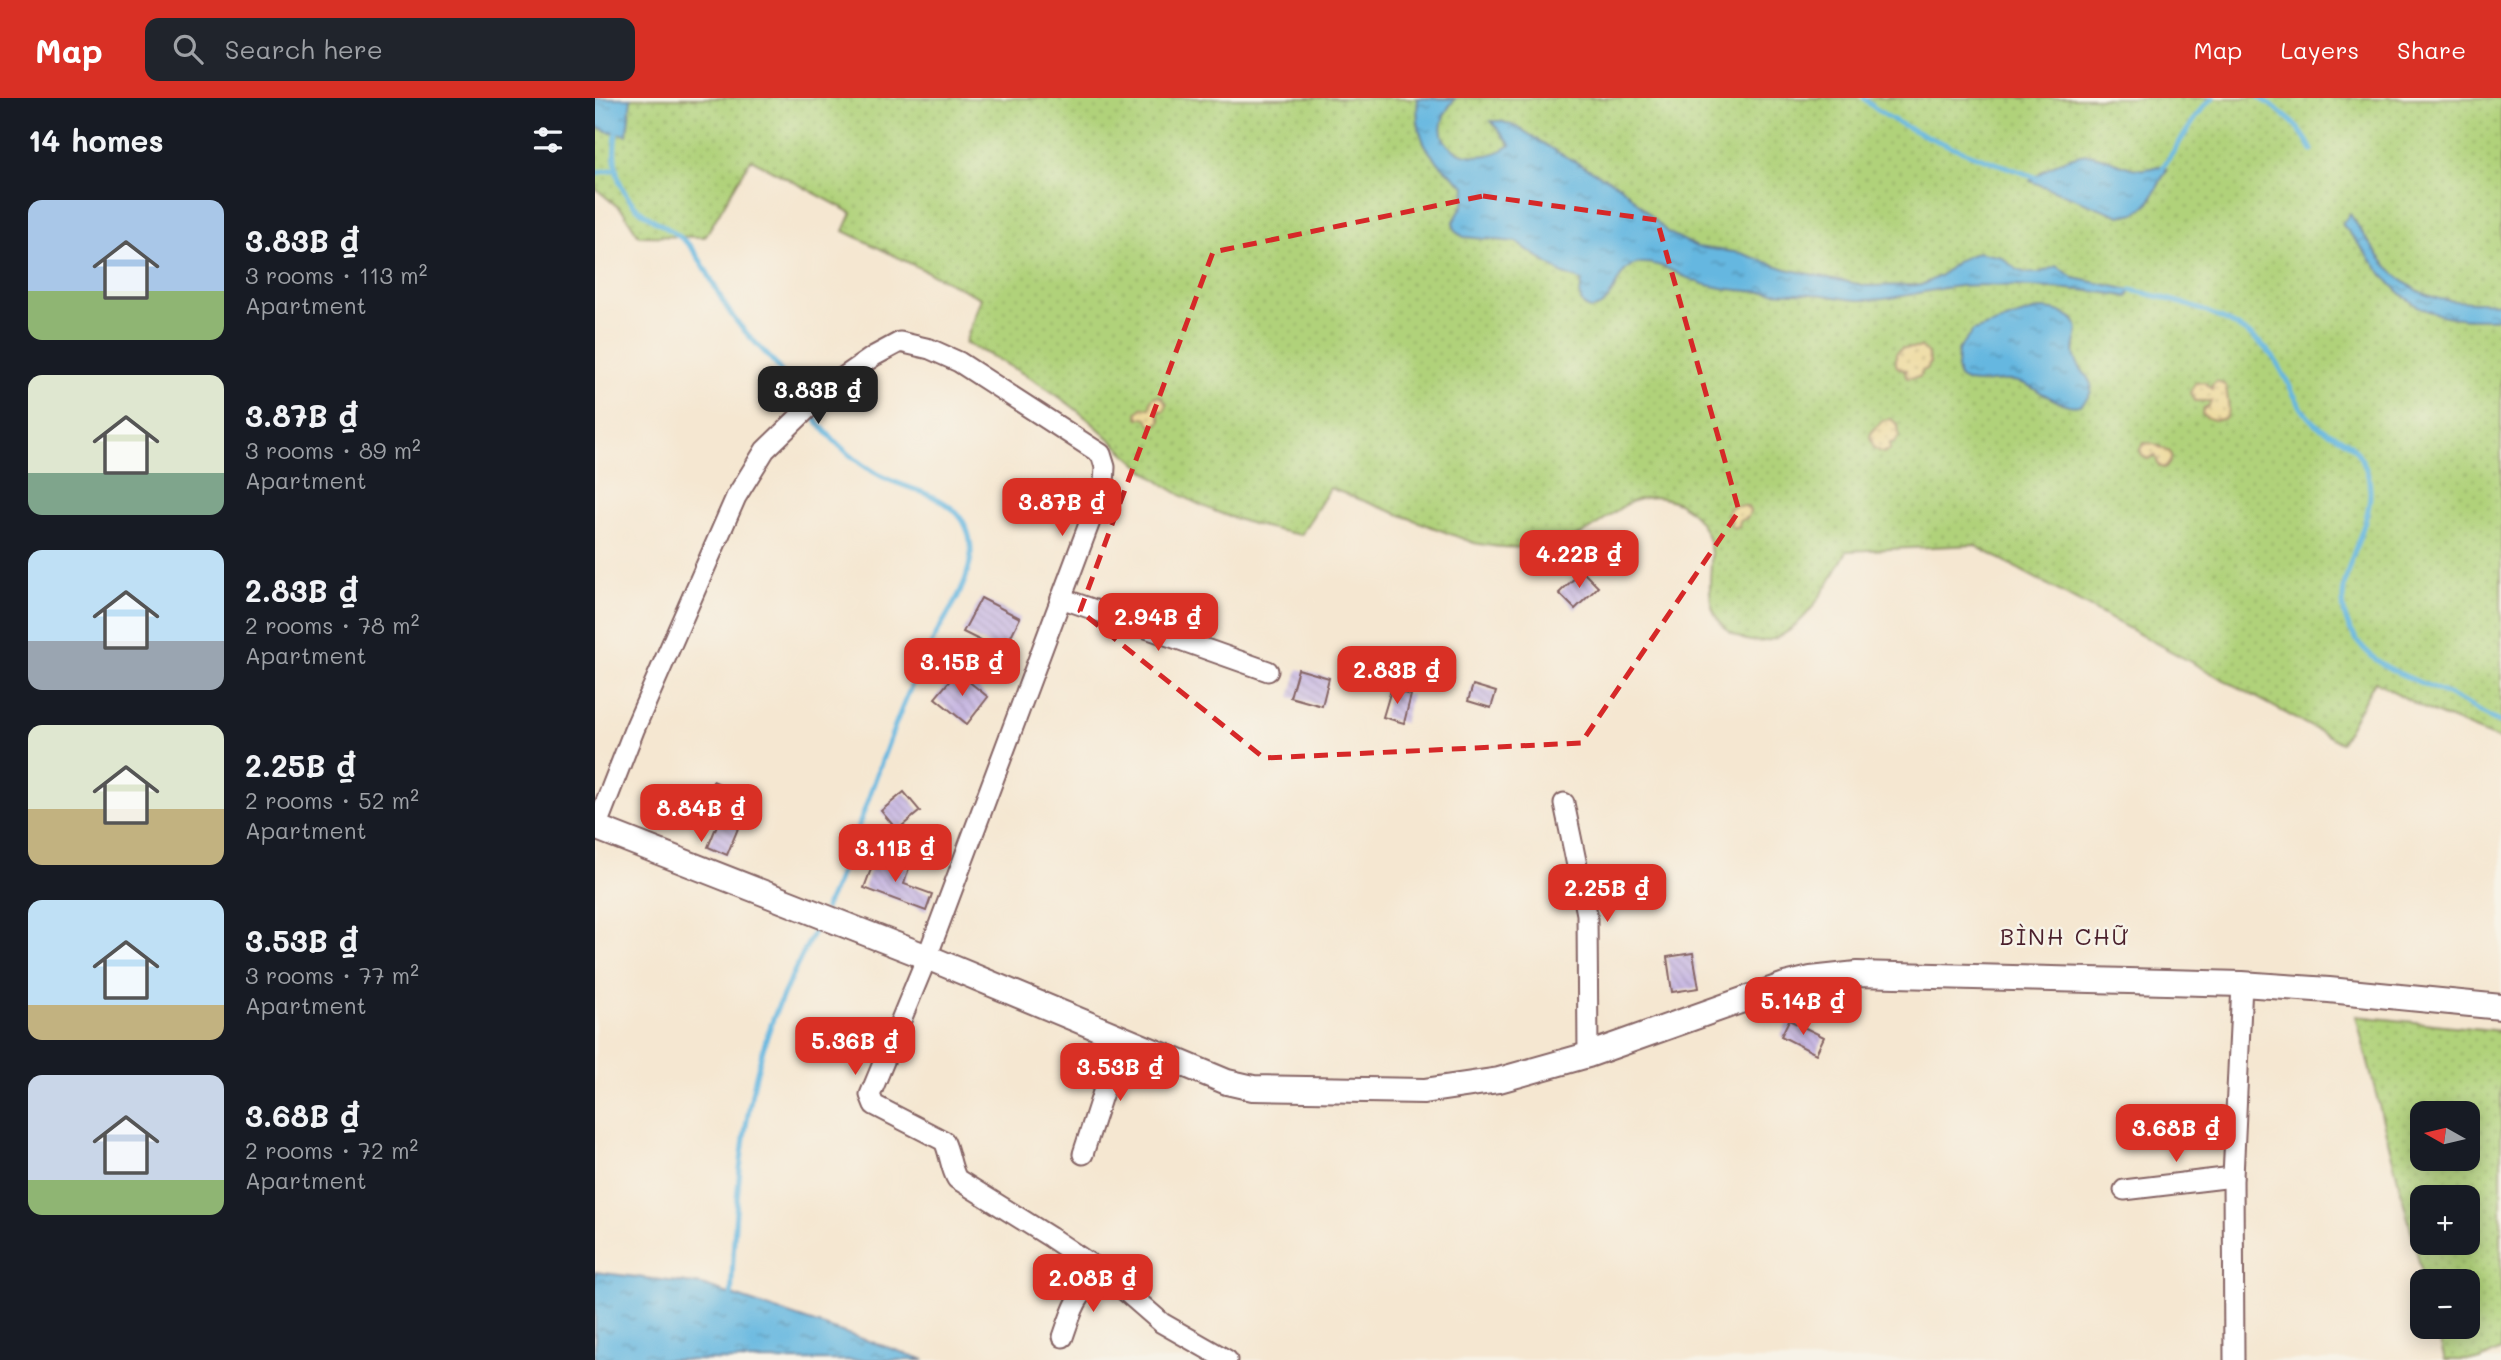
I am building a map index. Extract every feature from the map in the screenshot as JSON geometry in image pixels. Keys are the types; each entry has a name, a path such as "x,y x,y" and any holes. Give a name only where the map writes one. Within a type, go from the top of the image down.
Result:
{"street":[{"path":"1227,1360 1161,1323 1108,1276 957,1179 952,1171 949,1149 944,1141 871,1101 870,1095 926,957 1104,484 1105,467 1101,454 959,362 930,349 900,342 832,385 765,450 749,474 736,497 633,730 596,828 926,957 1227,1082 1263,1089 1424,1091 1499,1080 1588,1055 1785,985 1834,976 2242,984 2501,1007"},
{"path":"1061,598 1268,671"},
{"path":"1564,803 1587,914 1588,1055"},
{"path":"2234,1360 2234,1177 2242,984"},
{"path":"1083,1154 1123,1040"},
{"path":"2124,1191 2234,1177"},
{"path":"1063,1337 1081,1292 1092,1283 1108,1276"}],"highlighted area":[{"path":"1483,196 1657,220 1739,511 1581,743 1264,758 1080,611 1213,252"}],"green space":[{"path":"595,98 2501,98 2501,740 2423,708 2375,681 2341,743 1974,545 1847,551 1818,599 1793,628 1778,637 1761,642 1738,637 1720,622 1711,600 1711,553 1706,534 1689,510 1672,500 1649,497 1638,500 1617,510 1578,536 1552,544 1526,547 1474,543 1330,488 1301,535 1231,517 1198,504 1166,486 1070,405 1042,385 965,343 981,298 844,231 852,213 751,159 705,237 639,236 623,211 595,188"},
{"path":"2356,1016 2501,1031 2501,1350 2480,1360 2445,1360 2439,1339 2480,1339 2480,1269 2421,1269 2417,1255 2480,1255 2480,1185 2410,1185 2410,1226"}],"sand":[{"path":"1902,348 1921,348 1927,352 1930,363 1920,377 1907,378 1906,370 1896,365 1896,353"},
{"path":"2217,381 2226,386 2229,410 2226,418 2217,420 2202,414 2211,401 2195,401 2190,393 2196,383 2204,382 2212,389 2212,385"},
{"path":"1155,396 1162,397 1167,405 1164,411 1158,411 1161,421 1155,426 1150,425 1147,418 1139,418 1137,413 1143,407 1150,408 1151,400"},
{"path":"1891,419 1898,425 1899,436 1895,442 1890,443 1890,450 1883,453 1874,448 1870,437 1883,420"},
{"path":"2144,443 2154,444 2170,452 2169,463 2163,468 2159,466 2155,455 2148,459 2142,456 2140,449"},
{"path":"1747,506 1750,511 1748,517 1734,528 1730,525 1731,517 1727,513 1729,508"}],"water":[{"path":"595,98 631,98 627,135 595,126"},
{"path":"1418,98 1455,99 1444,115 1441,129 1445,141 1453,149 1480,156 1496,153 1511,145 1491,121 1501,121 1519,128 1621,186 1667,232 1697,247 1741,253 1786,269 1867,286 1921,285 1940,276 1959,260 1978,252 2001,257 2026,273 2039,273 2057,266 2074,278 2131,290 2128,297 2069,289 1968,285 1884,299 1853,300 1818,294 1720,288 1699,283 1658,265 1642,263 1632,265 1625,271 1606,302 1590,309 1581,301 1582,281 1563,274 1516,242 1464,237 1456,232 1453,223 1464,203 1465,186 1443,168 1422,139 1417,113"},
{"path":"2088,154 2131,168 2149,169 2158,166 2167,169 2149,203 2136,213 2120,216 2030,181 2057,163"},
{"path":"2350,214 2387,266 2411,286 2440,299 2501,303 2501,318 2469,319 2443,315 2406,298 2391,284 2342,224"},
{"path":"2039,309 2066,314 2076,322 2078,329 2075,357 2091,385 2089,397 2082,404 2068,405 2013,381 1973,383 1959,377 1958,350 1973,331"},
{"path":"595,1272 702,1285 925,1360 595,1360"}],"building":[{"path":"1582,571 1598,587 1575,609 1559,593"},
{"path":"981,598 1020,618 1003,652 963,632"},
{"path":"1298,669 1329,678 1322,706 1290,697"},
{"path":"957,672 988,697 967,724 935,698"},
{"path":"1473,685 1496,692 1491,708 1468,701"},
{"path":"1391,690 1411,695 1404,723 1383,717"},
{"path":"713,781 751,797 727,855 708,847 719,820 700,812"},
{"path":"904,792 920,811 897,830 881,811"},
{"path":"876,856 909,868 904,884 932,894 926,911 864,888"},
{"path":"1693,953 1699,988 1672,992 1667,957"},
{"path":"1789,1020 1824,1037 1816,1054 1781,1036"}],"waterway":[{"path":"1864,98 1877,110 1919,133 2035,177"},
{"path":"2163,167 2203,107 2213,98"},
{"path":"2260,98 2290,120 2312,150"},
{"path":"616,134 616,170 630,200 646,215 689,245 731,314 779,369 804,405"},
{"path":"595,173 616,169"},
{"path":"2131,290 2188,305 2245,331 2273,357 2300,406 2312,421 2353,447 2366,469 2370,495 2368,511 2343,596 2344,613 2350,629 2359,643 2380,663 2501,723"},
{"path":"810,413 834,440 860,463 881,476 946,504 966,526 971,550 964,583 907,696 848,856 825,908"},
{"path":"731,1302 740,1173 756,1077 775,1014 818,923"}],"district":[{"name":"BÌNH CHỮ","path":"2065,936"}]}
